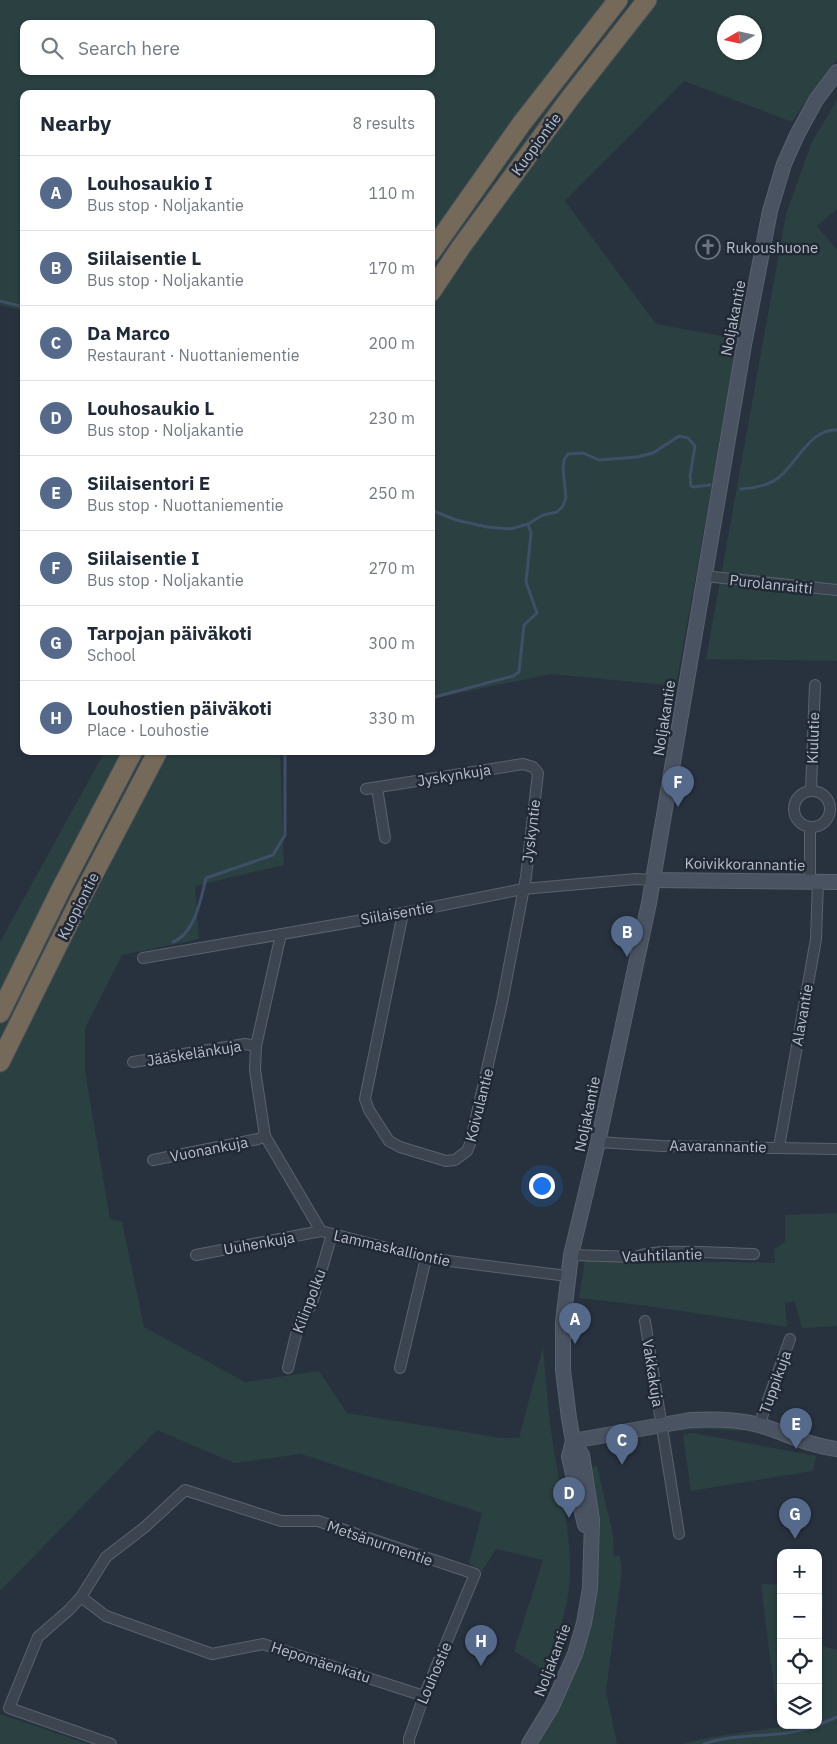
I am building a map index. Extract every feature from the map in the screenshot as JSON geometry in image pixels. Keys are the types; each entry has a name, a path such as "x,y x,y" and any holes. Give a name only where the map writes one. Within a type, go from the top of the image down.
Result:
{"highway":[{"name":"Kuopiontie","path":"435,246 522,123 618,0"},
{"name":"Kuopiontie","path":"435,286 461,247 570,98 647,0"},
{"name":"Kuopiontie","path":"0,1013 61,889 131,755"},
{"name":"Kuopiontie","path":"0,1062 80,900 156,755"}],"main road":[{"name":"Noljakantie","path":"529,1744 552,1706 575,1654 584,1623 590,1588 591,1552 569,1457 573,1441 563,1370 563,1322 567,1276 598,1142 653,880 744,345 770,211 784,164 797,135 816,100 837,72"},
{"name":"Koivikkorannantie","path":"653,880 837,882"},
{"path":"573,1441 690,1420 707,1420 759,1425 802,1442 837,1449"}],"street":[{"name":"Purolanraitti","path":"704,576 837,590"},
{"name":"Kiulutie","path":"811,790 815,685"},
{"name":"Jyskynkuja","path":"366,790 523,764 533,767 538,772"},
{"name":"Jyskyntie","path":"523,889 538,772"},
{"path":"377,788 384,838"},
{"path":"811,790 821,793 826,798 830,807 829,814 823,823 810,827 802,824 797,819 794,807 800,795 811,790"},
{"path":"810,827 814,881"},
{"name":"Siilaisentie","path":"143,958 403,913 523,889 636,879 653,880"},
{"name":"Alavantie","path":"779,1147 816,939 814,881"},
{"name":"Koivulantie","path":"403,913 366,1099 369,1110 389,1141 446,1161 455,1160 467,1151 470,1144 502,1003 523,889"},
{"name":"Lammaskalliontie","path":"281,934 256,1046 255,1070 265,1136 321,1231 426,1258 567,1276"},
{"name":"Jääskelänkuja","path":"133,1062 245,1044 256,1046"},
{"name":"Vuonankuja","path":"153,1160 265,1136"},
{"name":"Aavarannantie","path":"598,1142 662,1146 837,1149"},
{"name":"Uuhenkuja","path":"196,1254 321,1231"},
{"name":"Kilinpolku","path":"288,1368 300,1318 311,1306 332,1234"},
{"name":"Vauhtilantie","path":"571,1255 636,1257 640,1254 679,1252 754,1254"},
{"path":"400,1368 426,1258"},
{"name":"Vakkakuja","path":"645,1321 679,1534"},
{"name":"Tuppikuja","path":"759,1425 790,1339"},
{"name":"Metsänurmentie","path":"111,1744 9,1708 38,1637 69,1610 80,1597 106,1557 145,1526 185,1490 281,1521 318,1522 475,1574"},
{"name":"Louhostie","path":"409,1744 424,1696 475,1574"},
{"name":"Hepomäenkatu","path":"80,1597 106,1616 212,1654 263,1644 424,1696"}],"green space":[{"path":"0,0 837,0 837,60 809,96 792,122 684,81 565,201 656,324 738,339 676,686 551,674 435,698 435,90 20,90 20,310 0,305"},
{"path":"837,100 837,209 817,226 837,250 837,661 706,659 786,214 812,142"},
{"path":"103,755 280,755 284,865 195,886 199,939 122,955 85,1028 85,1071 110,1219 122,1222 144,1327 245,1382 319,1371 347,1413 502,1438 519,1438 543,1347 551,1429 568,1530 570,1560 569,1587 562,1624 544,1670 514,1651 543,1560 496,1549 482,1571 469,1564 482,1513 301,1454 234,1463 157,1430 0,1591 0,942"},
{"path":"837,1213 837,1326 802,1328 795,1301 785,1303 787,1327 648,1306 579,1298 585,1260 775,1263 774,1249 785,1242 785,1215"},
{"path":"703,1425 744,1428 741,1431 709,1429 671,1431 674,1428"},
{"path":"693,1433 816,1456 813,1471 691,1491 683,1435"},
{"path":"597,1466 613,1535 614,1556 620,1556 622,1570 606,1691 617,1744 539,1744 568,1689 587,1634 589,1468"},
{"path":"761,1585 777,1585 777,1711"},
{"path":"822,1594 823,1594 822,1646"},
{"path":"822,1646 837,1650 837,1744 682,1744 712,1737 777,1727 777,1729 822,1729"},
{"path":"0,1714 88,1744 0,1744"}],"waterway":[{"path":"0,301 20,306"},
{"path":"741,489 761,486 774,481 785,472 811,441 827,431 837,430"},
{"path":"435,512 456,520 487,527 510,529 528,524 543,515 557,512 563,506 566,498 563,469 564,460 568,454 583,453 599,460 637,457 653,453 679,436 688,438 695,446 690,476 691,486 710,485"},
{"path":"435,697 513,676 519,672 524,625 537,613 526,582 531,533 528,524"},
{"path":"173,942 181,938 192,923 206,878 273,855 285,835 285,755"},
{"path":"822,1723 837,1717"},
{"path":"704,1744 718,1740 806,1729"}],"place":[{"name":"Rukoushuone","path":"708,247"},
{"name":"Siilaisentie I","path":"678,807"},
{"name":"Siilaisentie L","path":"627,957"},
{"name":"Louhosaukio I","path":"575,1344"},
{"name":"Siilaisentori E","path":"796,1449"},
{"name":"Da Marco","path":"622,1465"},
{"name":"Louhosaukio L","path":"569,1518"},
{"name":"Tarpojan päiväkoti","path":"795,1539"},
{"name":"Louhostien päiväkoti","path":"481,1666"}]}
